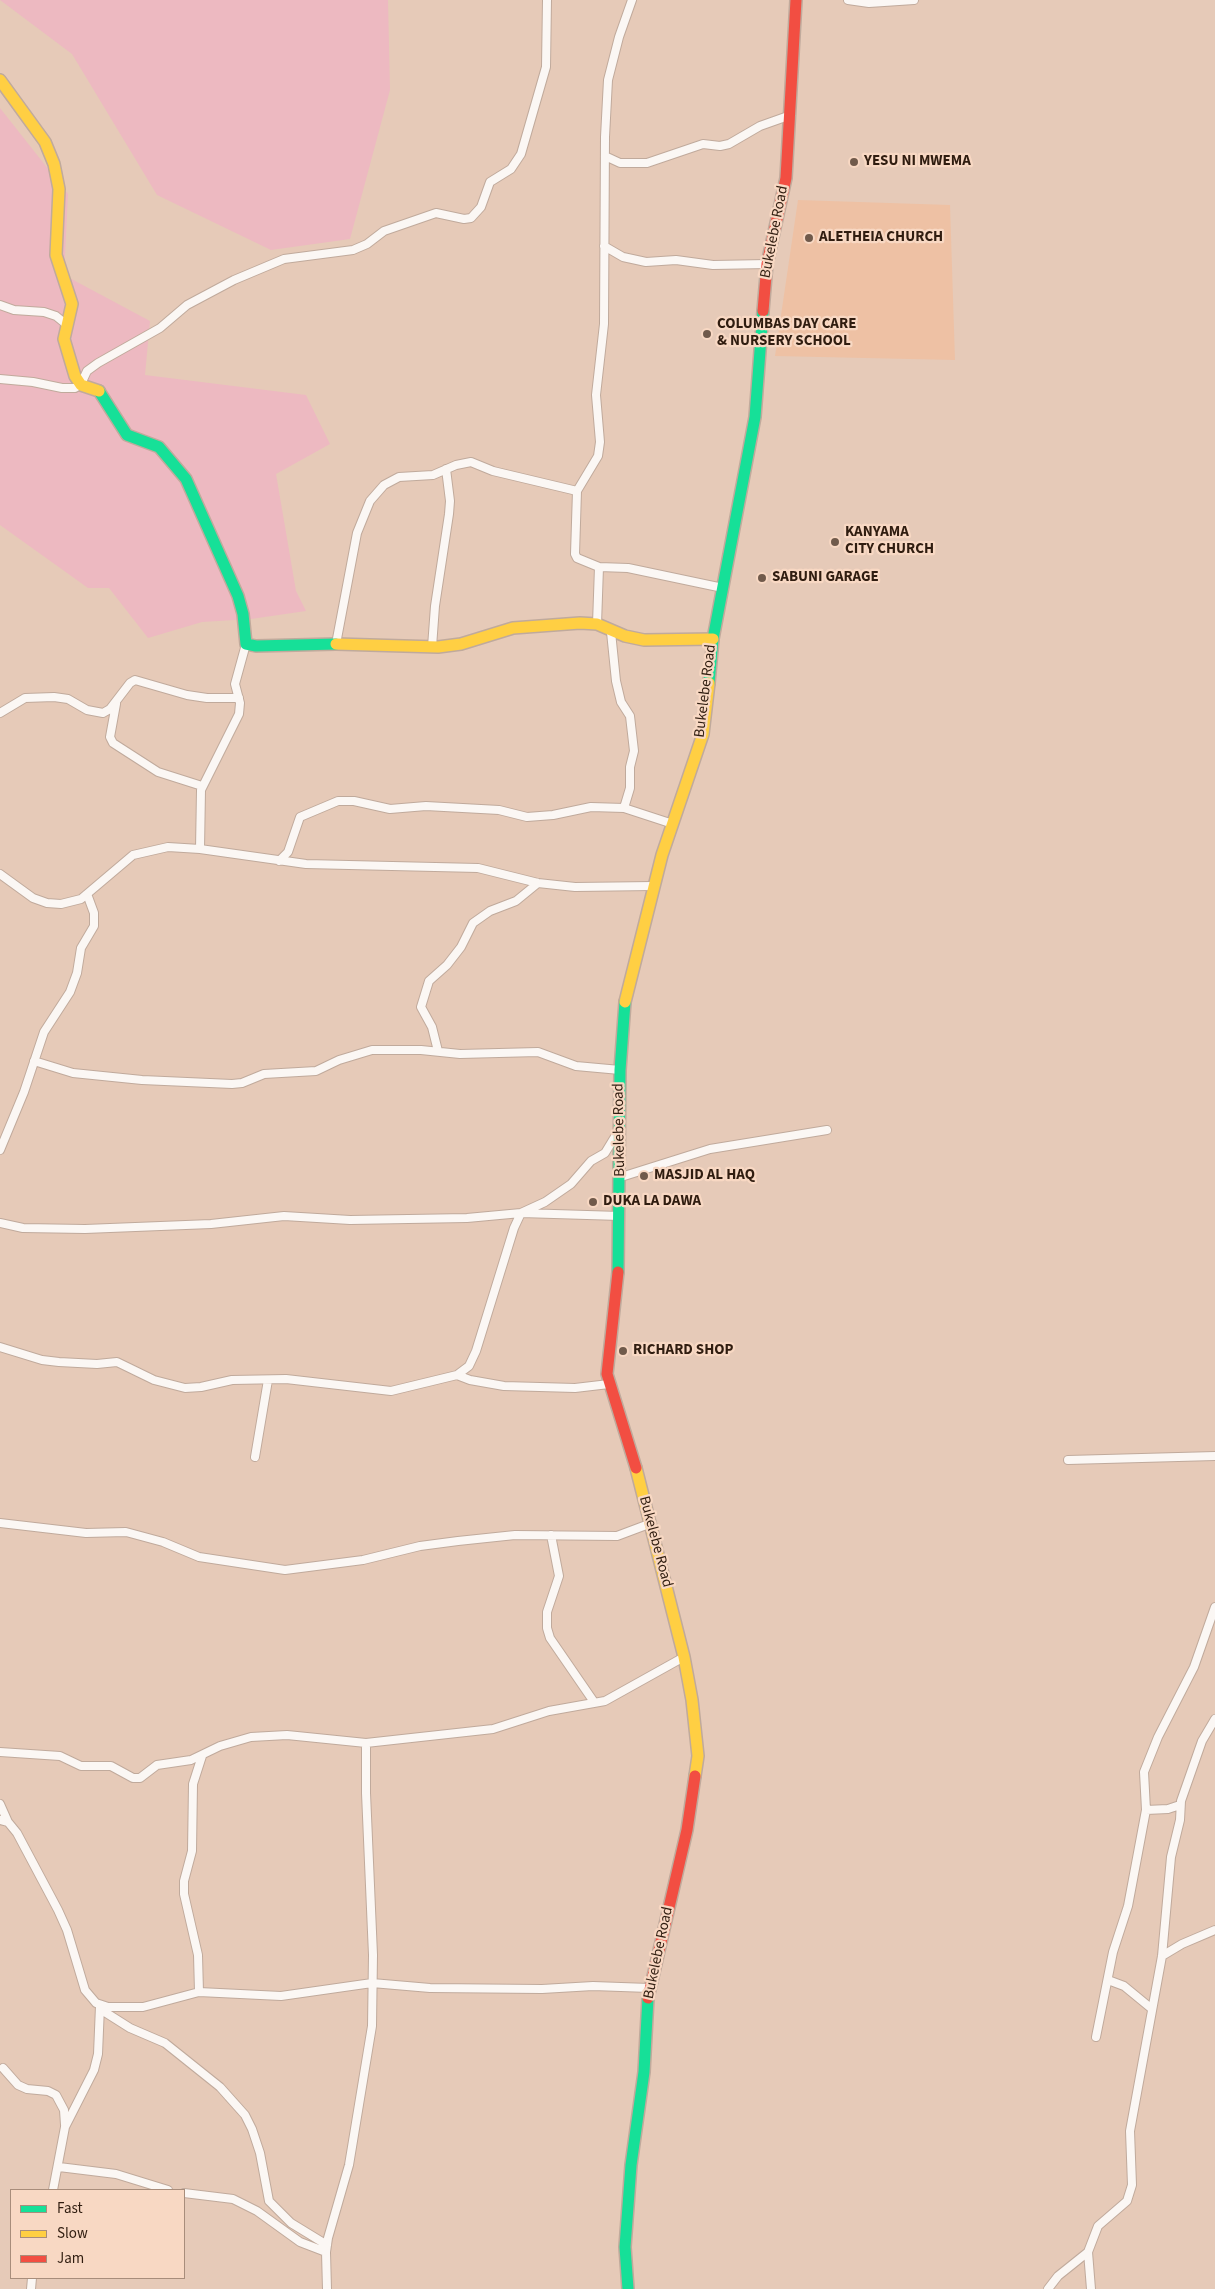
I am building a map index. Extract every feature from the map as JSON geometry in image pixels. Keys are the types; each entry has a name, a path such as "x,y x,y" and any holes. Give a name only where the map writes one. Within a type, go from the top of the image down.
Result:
{"street":[{"path":"0,379 33,382 62,388 75,388 81,384 87,371 98,363 160,328 187,306 234,280 284,259 353,250 367,244 384,231 436,213 466,219 478,212 490,182 511,170 521,154 546,67 547,0"},
{"path":"632,0 619,38 608,80 605,156 604,324 596,400 600,442 598,456 577,491 575,555 599,567 628,568 708,587 722,588"},
{"name":"Bukelebe Road","path":"628,2289 625,2238 631,2165 644,2072 649,1988 688,1830 696,1781 697,1734 684,1657 633,1455 609,1384 608,1366 619,1266 621,1177 620,1070 624,1007 653,886 703,734 713,639 755,417 767,264 786,178 791,115 793,25 796,0"},
{"path":"848,0 869,3 914,0"},
{"path":"0,80 44,142 54,164 59,188 56,255 72,304 64,339 75,376 81,384 98,390 127,435 159,447 186,479 238,596 243,614 246,644 235,684 239,698 240,714 202,786 199,804 200,849"},
{"path":"605,156 620,163 646,163 703,144 720,146 729,144 760,126 791,115"},
{"path":"604,246 623,257 646,262 676,260 713,265 767,264"},
{"path":"0,306 14,310 44,312 56,316 67,325"},
{"path":"336,644 357,533 370,501 384,485 399,477 433,475 465,462 475,462 493,471 577,491"},
{"path":"432,647 435,606 449,514 450,501 446,469"},
{"path":"597,624 599,567"},
{"path":"246,644 432,647 461,644 513,628 559,623 597,624 611,632 644,640 713,639"},
{"path":"611,632 616,681 621,702 630,716 634,751 630,768 630,788 624,808"},
{"path":"0,713 25,698 61,697 96,713 107,712 130,683 135,680 188,695 207,698 239,698"},
{"path":"116,702 110,737 112,743 158,772 202,786"},
{"path":"279,861 288,852 300,817 338,801 354,801 385,809 426,806 499,810 527,817 591,807 624,808 673,824"},
{"path":"0,874 33,898 47,903 62,904 75,901 87,894 136,853 168,847 200,849 279,861 330,865 468,867 538,883 574,887 653,886"},
{"path":"438,1052 432,1027 421,1007 429,981 447,965 461,947 473,922 490,911 516,901 538,883"},
{"path":"0,1150 24,1092 47,1025 66,999 75,982 81,948 94,926 94,913 87,894"},
{"path":"34,1061 72,1073 142,1080 232,1084 242,1083 264,1074 316,1071 339,1060 370,1051 460,1054 538,1052 576,1066 620,1070"},
{"path":"0,1347 42,1360 87,1364 117,1362 154,1380 185,1388 201,1387 232,1380 286,1379 344,1384 391,1391 457,1375 469,1366 476,1351 514,1228 521,1213 554,1196 571,1184 591,1161 607,1150 620,1129"},
{"path":"621,1177 710,1149 827,1130"},
{"path":"0,1223 23,1228 86,1229 212,1224 284,1216 350,1220 467,1218 521,1213 620,1216"},
{"path":"457,1375 470,1380 504,1386 575,1388 609,1384"},
{"path":"255,1456 268,1380"},
{"path":"1068,1460 1215,1456"},
{"path":"0,1523 4,1526 86,1533 126,1532 163,1542 199,1556 285,1570 363,1560 441,1543 515,1534 617,1536 649,1524"},
{"path":"551,1535 559,1576 547,1612 547,1628 550,1638 594,1702"},
{"path":"1096,2036 1113,1952 1128,1906 1146,1810 1144,1777 1147,1764 1158,1737 1194,1667 1215,1607"},
{"path":"0,1752 60,1756 81,1766 104,1765 137,1779 143,1777 157,1765 182,1763 202,1756 220,1746 250,1737 287,1735 366,1743 493,1729 549,1711 613,1697 684,1657"},
{"path":"1091,2289 1088,2252 1098,2226 1123,2205 1130,2194 1133,2169 1130,2131 1162,1956 1171,1858 1180,1820 1180,1805 1195,1757 1215,1718"},
{"path":"328,2289 327,2248 350,2166 372,2026 366,1743"},
{"path":"199,1992 198,1955 184,1894 184,1881 192,1852 193,1784 202,1756"},
{"path":"0,1804 4,1821 27,1850 67,1930 85,1990 100,2007 130,2028 165,2043 220,2088 245,2115 252,2129 260,2153 269,2201 291,2223 327,2248"},
{"path":"1146,1810 1168,1809 1180,1805"},
{"path":"1162,1956 1182,1944 1215,1930"},
{"path":"1108,1980 1124,1986 1152,2008"},
{"path":"100,2007 143,2007 199,1992 287,1995 372,1983 430,1988 542,1989 593,1986 649,1988"},
{"path":"53,2189 59,2167 60,2145 65,2127 94,2070 99,2046 100,2007"},
{"path":"3,2068 18,2085 28,2090 48,2091 56,2095 64,2110 65,2127"},
{"path":"59,2167 116,2174 165,2189"},
{"path":"185,2194 233,2199 257,2211 300,2242 327,2248"},
{"path":"1048,2289 1058,2276 1088,2252"}],"shaded area":[{"path":"0,0 388,0 390,90 350,239 271,250 157,195 72,54"},
{"path":"0,108 68,194 64,275 150,321 145,375 306,395 330,444 276,474 296,591 306,611 251,619 202,622 148,638 109,588 88,588 0,525"},
{"path":"798,200 950,205 955,360 775,356"}],"traffic: fast":[{"path":"709,683 713,639 755,417 763,311"},
{"path":"99,391 127,435 159,447 186,479 238,596 243,614 246,644 256,646 336,644"},
{"path":"618,1272 620,1070 625,1002"},
{"path":"628,2289 625,2247 631,2165 644,2072 648,1998"}],"traffic: slow":[{"path":"0,80 45,142 54,164 59,189 56,255 72,304 64,339 75,376 81,385 99,391"},
{"path":"336,644 438,647 461,644 513,628 580,623 597,624 625,636 644,640 713,639"},
{"path":"625,1002 662,855 703,734 709,683"},
{"path":"636,1468 684,1657 692,1700 698,1756 695,1776"}],"traffic: jam":[{"path":"763,311 767,264 786,178 796,0"},
{"path":"618,1272 607,1374 636,1468"},
{"path":"648,1998 687,1830 695,1776"}],"place":[{"name":"YESU NI MWEMA","path":"854,162"},
{"name":"ALETHEIA CHURCH","path":"809,238"},
{"name":"COLUMBAS DAY CARE & NURSERY SCHOOL","path":"707,334"},
{"name":"KANYAMA CITY CHURCH","path":"835,542"},
{"name":"SABUNI GARAGE","path":"762,578"},
{"name":"MASJID AL HAQ","path":"644,1176"},
{"name":"DUKA LA DAWA","path":"593,1202"},
{"name":"RICHARD SHOP","path":"623,1351"}]}
